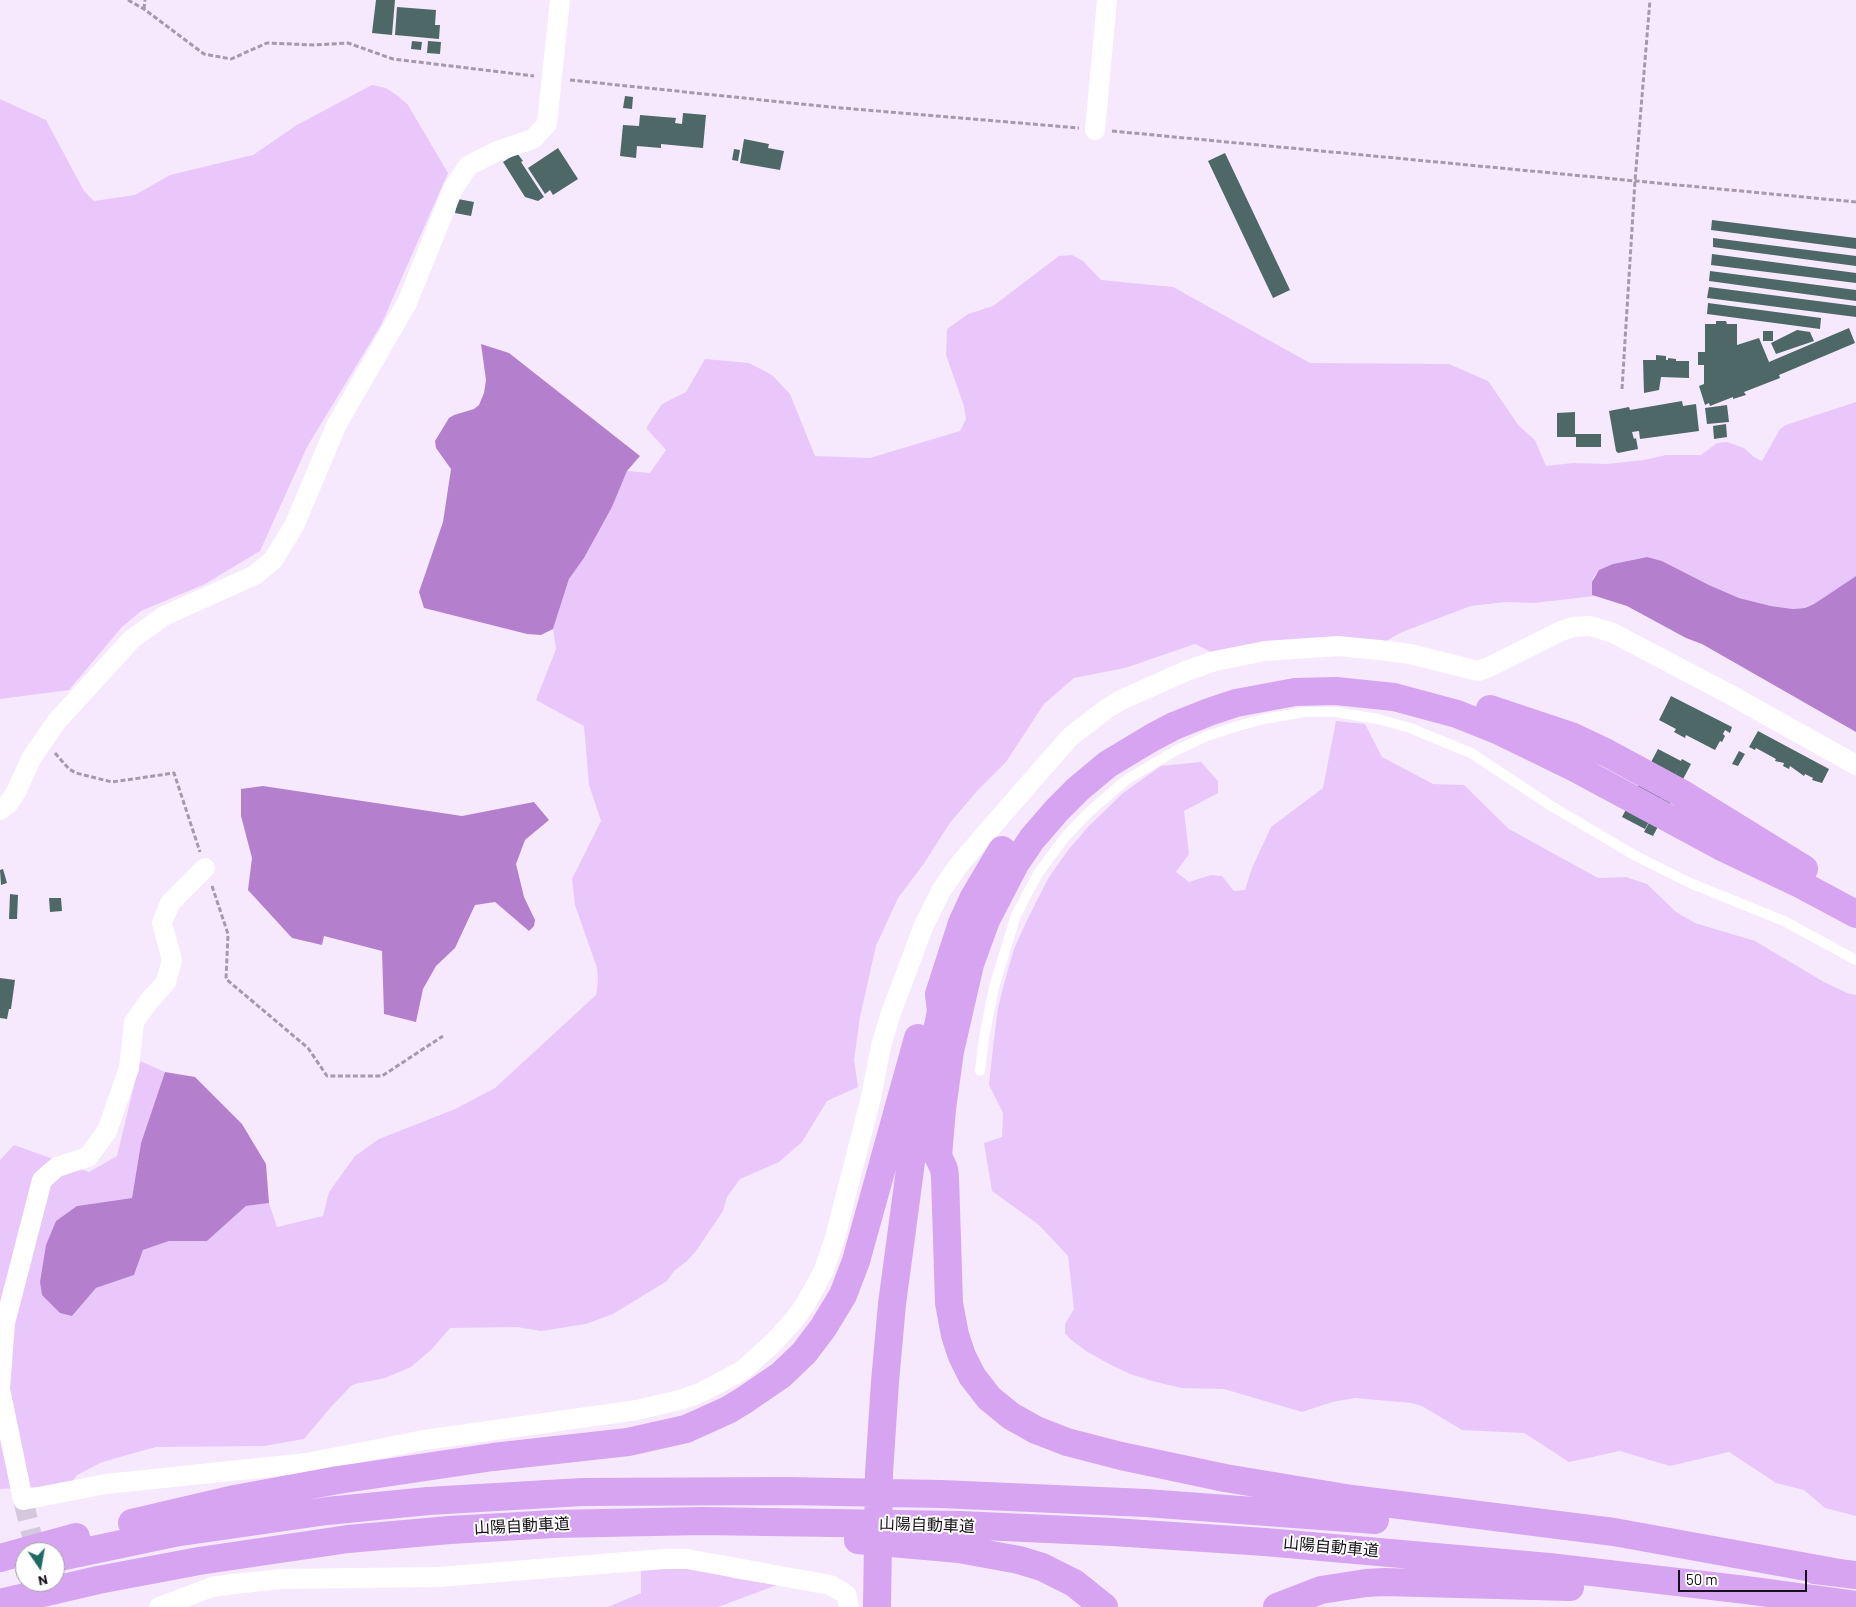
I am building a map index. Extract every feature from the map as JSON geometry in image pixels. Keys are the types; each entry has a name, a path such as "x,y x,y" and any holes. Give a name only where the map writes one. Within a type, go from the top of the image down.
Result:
{"highway":[{"path":"0,1558 69,1538 206,1506 338,1480 417,1467 609,1445 650,1438 686,1429 728,1410 743,1402 781,1375 804,1353 823,1328 842,1295 856,1261 900,1099 928,1008 939,994 962,923 998,856 1030,816 1079,767 1136,727 1180,706 1232,688 1272,679 1301,676 1354,676 1405,682 1464,699 1504,716 1571,736 1607,753 1681,793 1806,870 1856,897"},
{"path":"1845,1574 1614,1532 1371,1502 1278,1487 1136,1460 1067,1442 1036,1430 1011,1416 989,1398 972,1376 962,1356 955,1336 949,1303 945,1177 944,1169 938,1156 950,1051 970,964 988,915 1015,864 1032,839 1057,810 1078,789 1108,764 1174,726 1236,703 1295,692 1336,691 1394,697 1458,714 1497,730 1575,768 1720,846 1798,883 1856,914"},
{"path":"877,1607 879,1473 892,1304 912,1154 941,1011 939,994"},
{"path":"892,1607 895,1473 904,1332 921,1200 929,1169 938,1156"},
{"name":"山陽自動車道","path":"65,1556 199,1529 276,1517 377,1505 582,1492 676,1490 915,1493 1155,1504 1416,1523 1611,1544 1845,1574"},
{"name":"山陽自動車道","path":"0,1602 131,1573 270,1549 398,1534 554,1524 703,1521 914,1534 1113,1532 1367,1550 1549,1567 1746,1590 1856,1606"},
{"path":"914,1534 978,1552 1030,1563 1074,1583 1104,1607"},
{"path":"0,1571 15,1567"},
{"path":"1277,1607 1321,1590 1349,1584 1384,1582 1544,1586 1856,1606"}],"street":[{"path":"0,810 8,804 16,792 32,757 57,720 132,639 164,616 255,575 273,560 294,526 337,424 407,303 453,189 468,166 495,152 533,139 547,124 560,0"},
{"path":"1095,130 1107,0"},
{"path":"206,868 170,903 162,923 172,960 166,982 134,1022 128,1068 107,1131 88,1157 57,1167 42,1180 5,1323 0,1389 23,1500 106,1484 306,1463 433,1439 637,1410 669,1403 700,1393 742,1370 774,1342 793,1321 805,1305 824,1270 838,1229 872,1096 879,1053 891,1014 924,925 941,891 958,866 1070,737 1121,700 1186,671 1215,661 1259,652 1338,646 1410,654 1478,671 1489,668 1573,627 1590,626 1612,633 1721,690 1856,765"},
{"path":"159,1607 212,1588 244,1583 281,1580 438,1577 552,1566 687,1559 830,1586 844,1592 849,1607"}],"lane":[{"path":"980,1071 994,987 1016,915 1039,872 1066,836 1088,813 1126,780 1175,751 1207,736 1238,726 1264,719 1305,712 1334,712 1378,719 1410,728 1471,752 1553,807 1634,855 1690,883 1784,921 1856,960"}],"path":[{"path":"128,0 144,9 204,54 231,60 267,43 314,45 348,43 393,59 552,78 830,107 1095,130 1856,202"},
{"path":"144,9 145,0"},
{"path":"1622,390 1635,181 1650,0"},
{"path":"46,738 55,754 69,769 94,778 112,782 174,773 228,934 226,978 308,1048 327,1076 382,1076 443,1036"}],"shaded area":[{"path":"372,85 386,88 408,105 448,173 381,325 307,447 260,551 205,584 141,611 121,628 69,690 0,699 0,99 46,120 84,191 94,201 135,195 170,175 253,155 297,125"},
{"path":"1072,255 1083,261 1101,280 1173,287 1310,363 1449,364 1488,381 1519,426 1535,440 1546,466 1573,463 1607,464 1644,460 1666,455 1701,455 1717,443 1727,442 1744,448 1762,461 1780,429 1786,425 1856,402 1856,576 1814,604 1805,608 1793,609 1739,598 1662,561 1646,557 1614,564 1599,570 1593,578 1592,595 1595,596 1534,603 1505,602 1471,606 1402,632 1381,644 1211,652 1195,644 1125,668 1074,678 1044,704 1006,762 977,791 949,824 925,862 898,898 876,946 860,1017 854,1060 858,1087 827,1101 802,1142 779,1162 740,1179 727,1197 723,1211 696,1251 674,1271 667,1281 613,1314 586,1324 541,1331 517,1327 450,1328 432,1349 411,1367 385,1378 351,1386 304,1439 264,1446 156,1447 102,1462 77,1475 72,1482 42,1487 0,1489 0,1160 14,1145 89,1172 117,1156 140,1061 165,1072 141,1143 132,1198 77,1206 72,1316 96,1288 134,1275 143,1250 169,1241 207,1241 246,1206 269,1203 277,1227 323,1216 329,1192 355,1156 379,1139 455,1109 495,1088 596,995 597,968 575,905 572,879 601,821 589,785 584,726 536,700 556,649 553,629 569,579 584,558 612,507 627,471 650,473 666,450 646,428 662,404 686,392 705,359 749,363 772,375 790,394 815,456 870,458 960,431 966,419 964,406 946,355 947,329 968,314 993,306 1059,256"},
{"path":"481,344 509,353 640,456 627,471 612,507 584,558 569,579 553,629 541,635 527,634 424,608 419,592 443,522 451,469 436,448 435,441 449,418 474,409 479,405 484,393 486,380"},
{"path":"1647,557 1662,561 1739,598 1793,609 1805,608 1814,604 1856,576 1856,732 1702,644 1686,638 1627,606 1592,595 1592,582 1599,570 1613,564"},
{"path":"1336,721 1365,724 1382,757 1433,784 1464,785 1509,829 1598,878 1626,877 1647,884 1676,912 1695,923 1755,941 1824,982 1847,993 1856,995 1856,1516 1825,1508 1804,1490 1776,1483 1729,1452 1670,1466 1620,1451 1569,1462 1524,1433 1462,1430 1422,1406 1411,1403 1355,1398 1332,1402 1302,1412 1224,1389 1181,1388 1152,1381 1130,1374 1109,1364 1086,1351 1065,1333 1065,1324 1074,1309 1068,1256 1039,1225 992,1191 984,1143 1002,1137 1003,1113 989,1085 998,1008 1014,949 1049,877 1069,849 1088,827 1123,793 1161,766 1201,762 1218,781 1218,793 1184,811 1189,854 1176,872 1189,882 1211,875 1222,876 1234,891 1245,890 1252,868 1271,827 1323,788"},
{"path":"263,786 462,816 534,802 549,820 525,840 516,864 524,897 535,920 534,926 529,931 495,902 475,905 455,948 436,966 423,989 416,1022 384,1014 382,951 324,936 322,945 292,938 248,890 252,858 241,816 241,789"},
{"path":"165,1072 195,1077 242,1124 266,1164 269,1203 246,1206 207,1241 169,1241 143,1250 134,1275 96,1288 72,1316 60,1313 42,1295 40,1282 46,1245 56,1221 77,1206 132,1198 141,1143"},
{"path":"688,1568 718,1572 732,1578 777,1585 718,1607 608,1607 641,1593 641,1569"}],"building":[{"path":"376,0 395,0 392,35 372,33"},
{"path":"397,7 436,10 435,25 440,25 439,39 395,35"},
{"path":"412,41 422,42 421,50 411,49"},
{"path":"428,41 441,42 440,54 427,53"},
{"path":"625,96 633,97 632,109 623,108"},
{"path":"683,113 706,115 703,148 661,144 661,148 637,146 636,158 620,156 623,125 639,126 640,115 676,118 675,123 682,124"},
{"path":"744,139 769,144 768,148 784,151 780,170 740,163"},
{"path":"558,148 578,179 553,195 550,190 545,194 528,168"},
{"path":"734,149 740,150 738,161 732,160"},
{"path":"517,153 544,197 538,201 525,197 503,162"},
{"path":"1225,153 1290,290 1273,298 1208,161"},
{"path":"458,199 474,202 471,216 455,213"},
{"path":"1712,220 1856,238 1856,249 1711,230"},
{"path":"1713,238 1856,256 1856,266 1713,247"},
{"path":"1712,254 1856,273 1856,283 1711,265"},
{"path":"1710,271 1856,290 1856,301 1709,281"},
{"path":"1709,287 1856,306 1856,317 1707,298"},
{"path":"1708,303 1821,318 1820,329 1707,314"},
{"path":"1716,321 1737,324 1737,345 1759,338 1769,362 1849,328 1855,343 1779,375 1780,378 1744,392 1746,395 1733,399 1733,397 1710,406 1709,403 1705,405 1699,386 1704,384 1704,365 1698,365 1698,352 1705,352 1705,324 1716,324"},
{"path":"1797,330 1810,332 1814,341 1776,354 1771,343"},
{"path":"1763,331 1773,331 1773,341 1763,341"},
{"path":"1656,355 1666,356 1666,360 1668,358 1676,359 1676,361 1689,361 1689,378 1661,377 1659,390 1644,393 1643,360 1656,360"},
{"path":"1682,401 1683,406 1696,404 1699,431 1640,439 1639,431 1632,432 1634,439 1636,438 1638,449 1618,453 1616,451 1609,411 1629,407 1630,410"},
{"path":"1727,405 1729,422 1707,424 1705,408"},
{"path":"1575,412 1575,434 1601,434 1601,447 1576,447 1576,437 1557,437 1557,413"},
{"path":"1726,424 1727,437 1714,439 1713,426"},
{"path":"1671,696 1732,727 1730,733 1725,730 1722,742 1720,741 1715,750 1686,735 1685,738 1674,732 1676,729 1659,720"},
{"path":"1758,731 1829,769 1822,783 1812,780 1813,778 1805,774 1804,776 1790,766 1789,769 1783,766 1784,763 1775,761 1776,759 1756,748 1755,750 1749,747"},
{"path":"1658,749 1691,764 1653,836 1644,832 1681,763 1645,829 1622,817"},
{"path":"1739,751 1745,754 1738,766 1732,764"},
{"path":"3,869 7,883 1,885 0,870"},
{"path":"10,894 18,895 17,919 9,919"},
{"path":"49,898 61,898 62,911 50,912"},
{"path":"0,978 15,980 11,1009 9,1009 7,1019 0,1018"}],"tunnel":[{"path":"23,1500 34,1542"}]}
